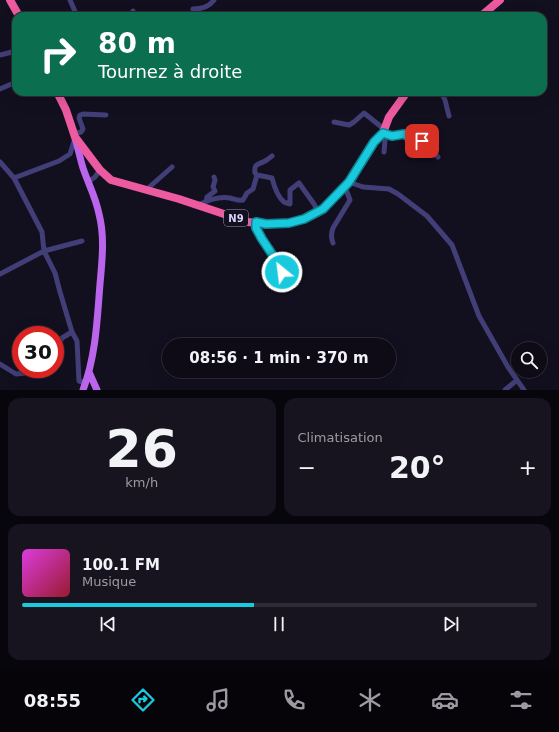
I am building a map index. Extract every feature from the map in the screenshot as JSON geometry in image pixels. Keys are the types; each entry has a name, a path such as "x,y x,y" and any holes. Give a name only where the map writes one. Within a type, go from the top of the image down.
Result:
{"highway":[{"path":"10,0 18,12"},
{"path":"486,12 500,0"},
{"name":"N9","path":"59,96 66,110 74,135 100,170 111,180 197,205 248,222 266,224 289,223 304,219 323,209 346,185 374,142 384,131 389,117 404,96"}],"main road":[{"path":"74,135 83,168 99,214 102,229 98,321 94,349 84,387"},
{"path":"89,372 97,390"}],"street":[{"path":"75,12 70,1 77,0"},
{"path":"193,9 200,9 210,5 214,0"},
{"path":"0,55 12,52"},
{"path":"0,89 12,84"},
{"path":"443,96 449,116"},
{"path":"334,122 349,125 364,113 384,131 392,136 404,134 415,142 422,141 438,157"},
{"path":"14,178 59,161 70,154 74,135 81,132 83,129 79,118 80,115 106,115"},
{"path":"384,131 384,152"},
{"path":"272,156 256,165 254,168 254,173 272,178 274,187 278,194 284,202 290,204 290,190 299,183 318,212"},
{"path":"0,162 14,178 42,232 44,252 55,273 72,332 77,341 79,380 84,387"},
{"path":"146,190 172,167"},
{"path":"88,182 95,178 100,170"},
{"path":"197,205 206,201 220,198 230,198 239,201 243,200 247,193 253,188 258,175"},
{"path":"206,201 207,197 215,191 213,187 215,180 214,177"},
{"path":"333,243 331,239 331,232 350,200 346,185 389,189 427,216 452,245 479,316 508,367 524,390"},
{"path":"256,222 256,228 262,239 278,263 283,267 282,272 272,283"},
{"path":"0,274 44,252 82,241"},
{"path":"64,337 72,332"},
{"path":"0,364 12,372"},
{"path":"505,390 517,380"}],"route":[{"path":"282,272 283,267 278,263 262,239 256,228 256,222 266,224 289,223 304,219 323,209 349,182 374,142 383,133 392,136 404,134 415,142 422,141"}]}
